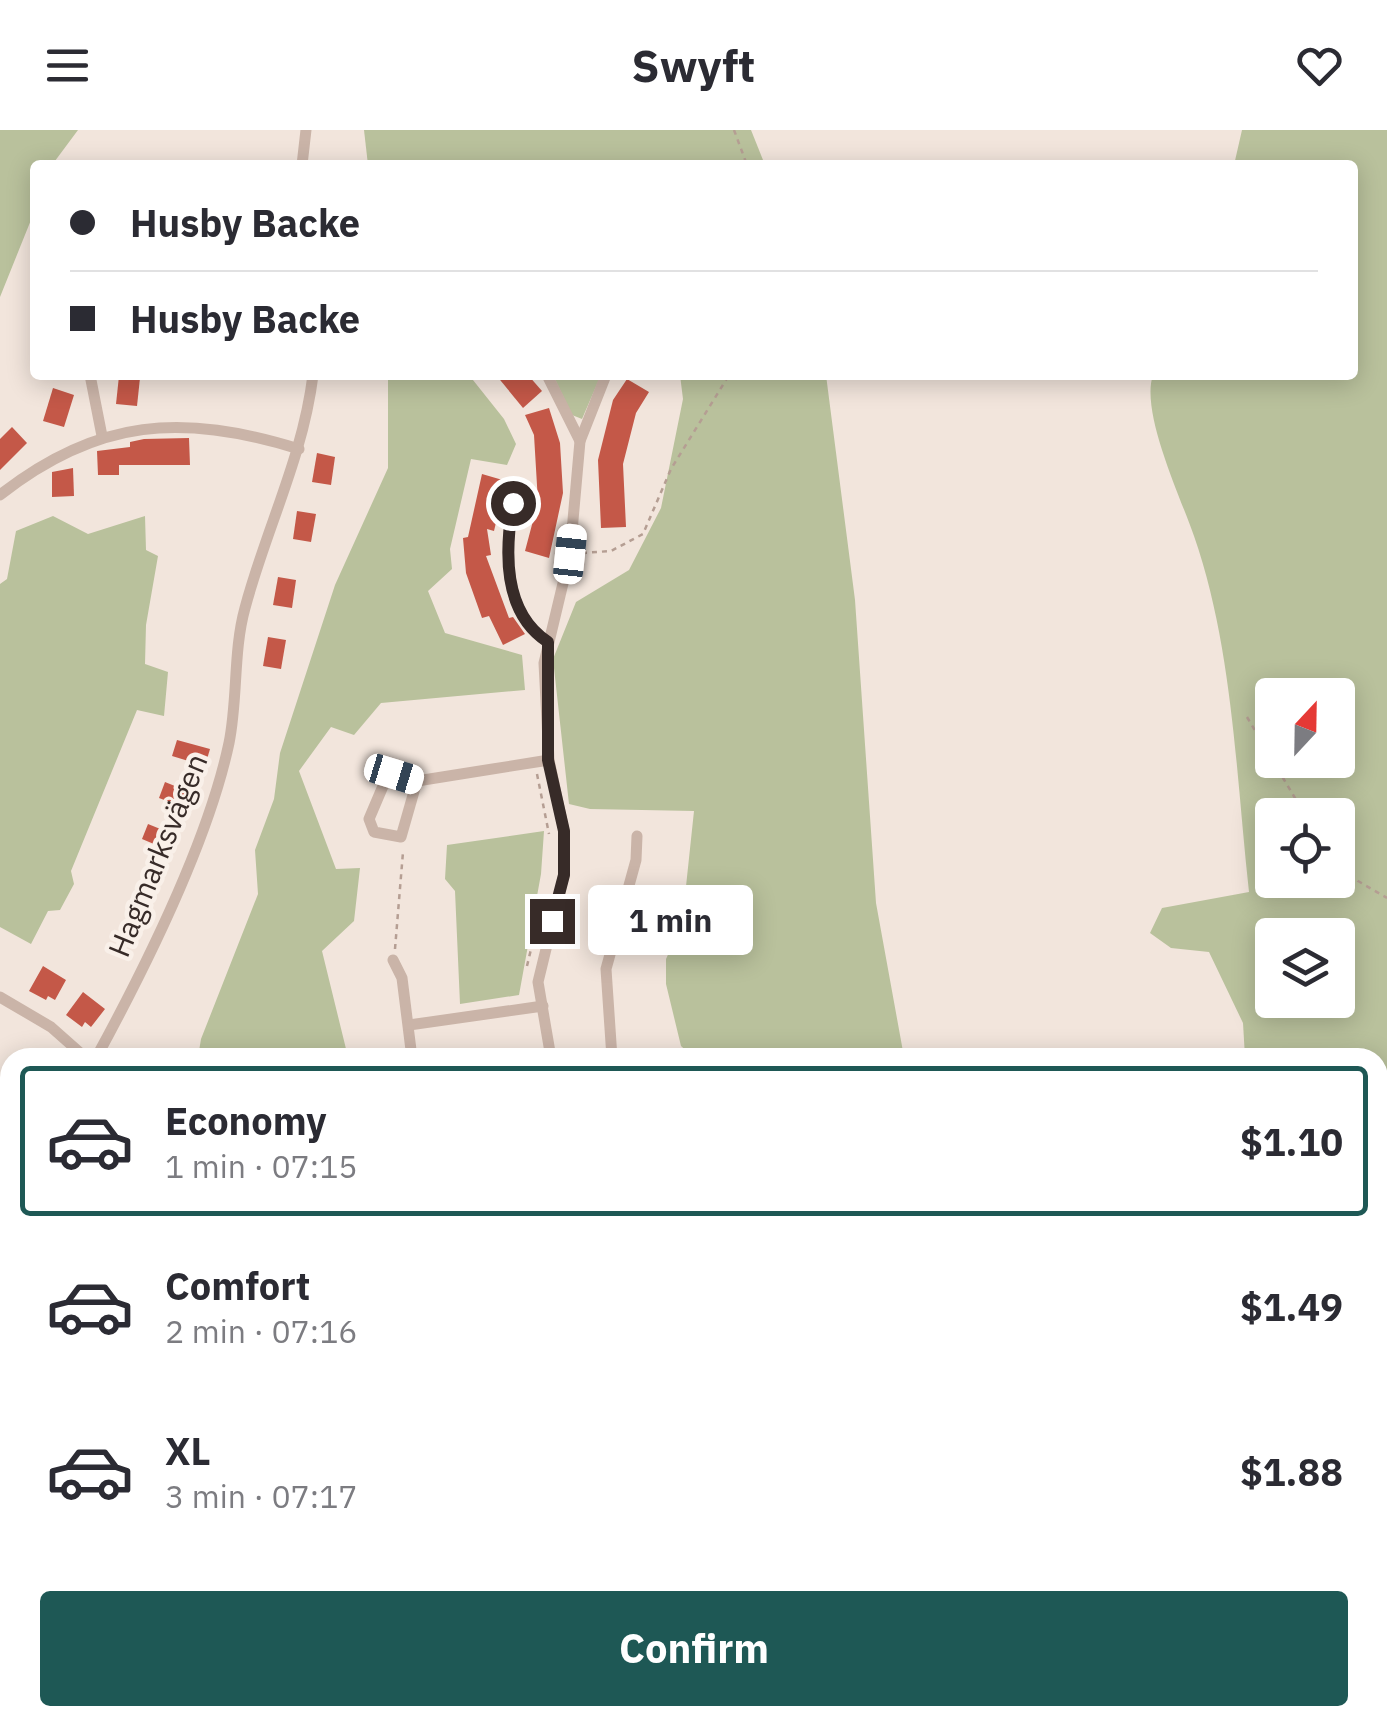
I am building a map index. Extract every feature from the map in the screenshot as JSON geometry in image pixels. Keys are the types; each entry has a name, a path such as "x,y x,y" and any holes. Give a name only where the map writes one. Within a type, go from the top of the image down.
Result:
{"street":[{"path":"303,160 306,130"},
{"path":"91,380 102,436"},
{"name":"Hagmarksvägen","path":"101,1048 168,908 217,788 236,700 242,620 299,449 312,380"},
{"path":"550,380 580,440"},
{"path":"549,1048 538,982 564,875 564,831 542,760 548,642 570,554 580,440 604,380"},
{"path":"0,495 43,464 102,436 138,428 202,425 299,449"},
{"path":"513,503 508,534 513,591 530,629 548,642"},
{"path":"417,781 401,837 374,832 369,819 386,779 394,774 417,781 542,760"},
{"path":"611,1048 606,970 636,860 637,836"},
{"path":"392,960 402,978 411,1048"},
{"path":"0,997 51,1027 75,1048"},
{"path":"409,1025 543,1006"}],"path":[{"path":"734,130 745,160"},
{"path":"570,554 611,551 643,534 671,469 726,380"},
{"path":"1247,717 1295,798"},
{"path":"542,760 551,844"},
{"path":"392,960 400,902 401,837"},
{"path":"1355,878 1387,898"},
{"path":"527,969 540,913"}],"green space":[{"path":"0,130 78,130 56,160 30,160 30,222 0,297"},
{"path":"364,130 751,130 763,160 367,160"},
{"path":"1242,130 1387,130 1387,1048 1244,1048 1243,1023 1209,952 1171,948 1150,933 1162,908 1249,892 1231,712 1217,622 1194,536 1152,410 1152,380 1358,380 1358,160 1235,160"},
{"path":"388,380 473,380 504,419 516,444 507,465 471,459 450,549 452,569 428,591 445,633 522,655 525,690 381,703 354,735 331,727 299,771 336,869 360,868 354,921 322,951 346,1048 200,1048 258,894 255,850 274,799 280,753 335,585 388,468"},
{"path":"555,380 599,380 582,419 572,415"},
{"path":"681,380 827,380 855,600 876,903 902,1048 683,1048 666,984 666,959 682,924 694,811 590,809 569,804 553,659 576,602 629,570 661,508 683,399"},
{"path":"53,516 88,534 145,516 146,550 158,556 146,625 145,664 168,672 164,716 137,710 71,871 74,884 60,910 48,911 31,944 0,927 0,584 7,579 16,531"},
{"path":"544,831 541,874 519,995 460,1004 455,891 445,879 447,845"}],"building":[{"path":"119,380 140,380 137,406 116,404"},
{"path":"500,380 532,380 542,391 523,408"},
{"path":"626,380 649,392 636,413 623,464 626,527 601,528 598,460 613,400"},
{"path":"53,388 74,395 64,427 43,421"},
{"path":"549,408 560,443 563,493 549,558 525,551 538,502 534,435 525,415"},
{"path":"12,427 27,443 0,470 0,439"},
{"path":"189,438 190,465 119,465 119,475 98,475 97,451 130,447 130,442 144,439"},
{"path":"317,453 335,457 331,485 312,482"},
{"path":"73,468 74,496 52,497 52,472"},
{"path":"482,474 506,481 494,531 487,529 491,555 486,556 509,618 513,617 525,634 503,645 489,616 482,618 466,573 463,538 468,537"},
{"path":"297,511 316,514 311,542 293,539"},
{"path":"278,577 296,580 292,608 273,605"},
{"path":"268,637 286,640 281,669 263,666"},
{"path":"177,740 210,749 205,766 172,756"},
{"path":"165,782 197,795 191,810 159,798"},
{"path":"148,824 180,837 173,852 142,839"},
{"path":"43,966 66,980 55,1000 29,991"},
{"path":"83,992 105,1009 91,1027 85,1022 82,1027 66,1015"}],"route":[{"path":"513,503 508,534 513,591 530,629 548,642 544,663 548,760 564,831 564,875 552,921"}]}
